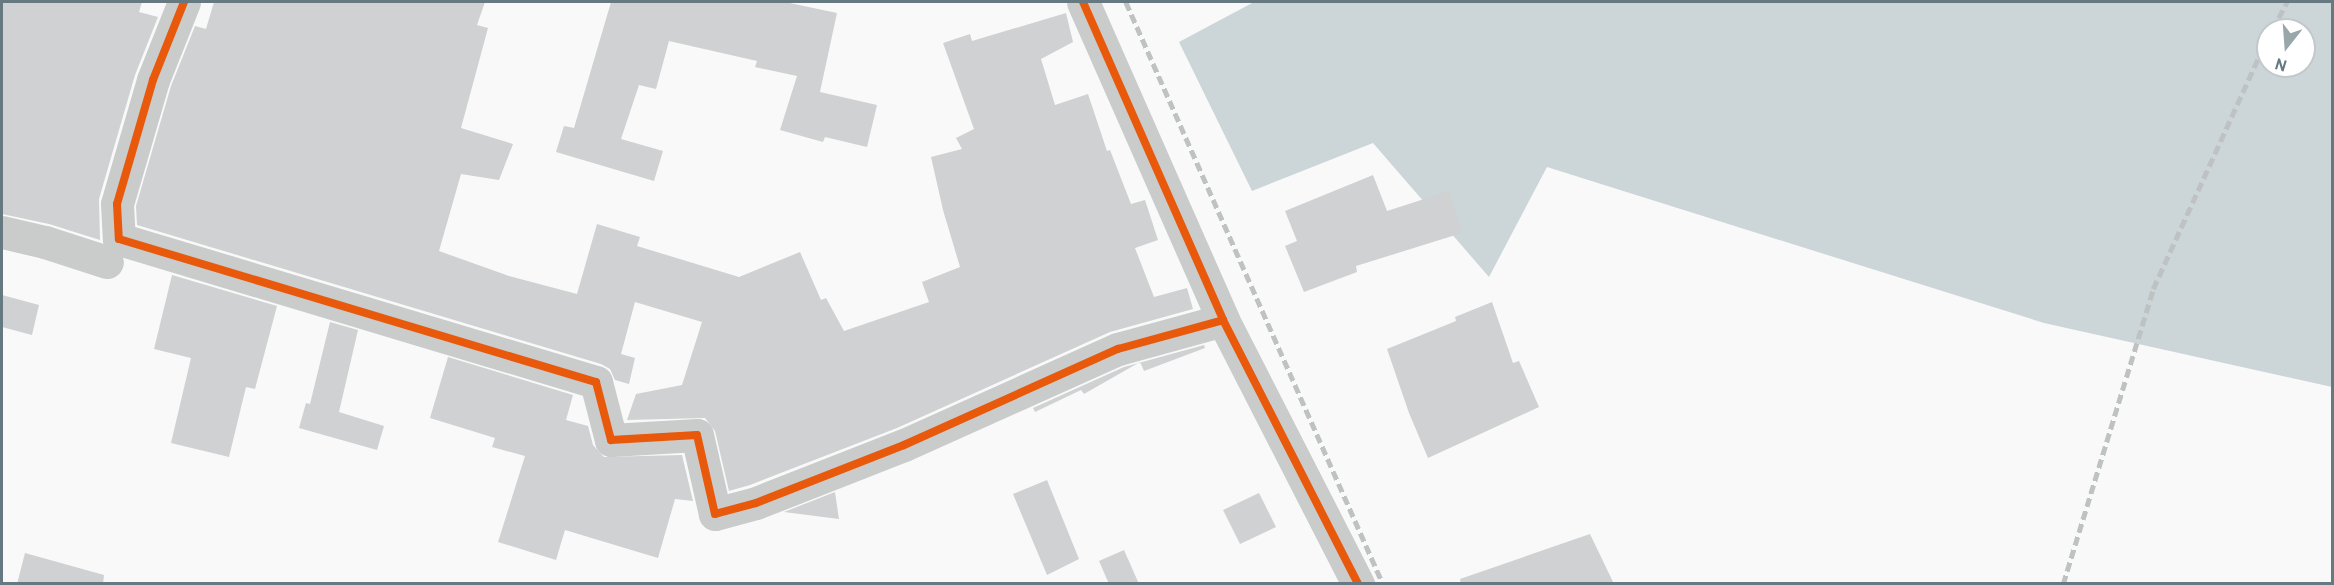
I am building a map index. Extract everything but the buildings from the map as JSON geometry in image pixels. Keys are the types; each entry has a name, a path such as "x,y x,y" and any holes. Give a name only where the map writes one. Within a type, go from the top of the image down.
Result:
{"street":[{"path":"184,2 153,80 117,204 118,239 596,382 611,440 697,435 715,514 756,503 904,445 1118,349 1223,320"},
{"path":"1083,2 1223,320 1358,584"},
{"path":"2,232 45,242 107,262"}],"shaded area":[{"path":"1254,2 2332,2 2332,387 2044,323 1547,167 1489,277 1373,143 1252,191 1179,42"}],"railway":[{"path":"1126,2 1383,584"},
{"path":"2278,18 2287,2"},
{"path":"2063,584 2153,289 2256,63"}],"cycle path":[{"path":"184,2 153,80 117,204 119,239 596,382 611,440 697,435 715,514 756,503 904,445 1118,349 1223,320"},
{"path":"1083,2 1223,320 1358,584"}]}
